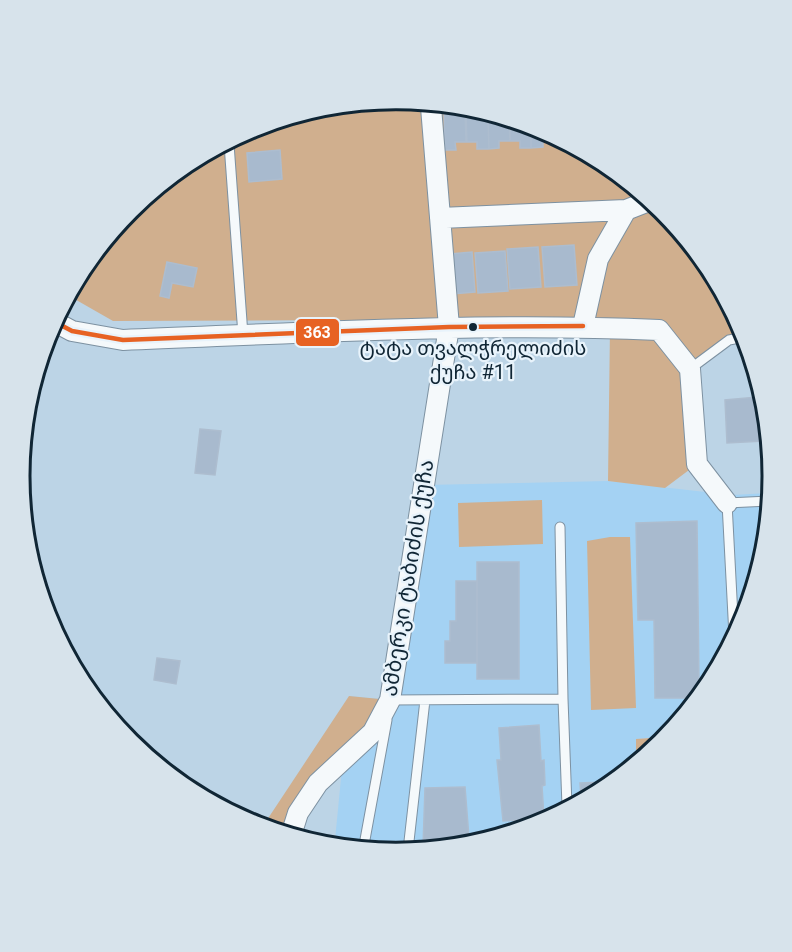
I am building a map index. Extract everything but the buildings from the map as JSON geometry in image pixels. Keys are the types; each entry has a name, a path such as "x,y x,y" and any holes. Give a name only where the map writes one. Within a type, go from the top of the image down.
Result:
{"street":[{"name":"ამბერკი ტაბიძის ქუჩა","path":"293,828 298,813 318,783 373,732 390,700 449,327 432,112"},
{"path":"440,218 626,210 641,204"},
{"path":"583,326 598,259 626,210"},
{"path":"63,326 72,331 123,340 449,327 583,326 660,330 690,369 697,464 727,503"}],"lane":[{"path":"229,150 243,335"},
{"path":"690,369 729,340 735,339"},
{"path":"733,618 727,503 761,501"},
{"path":"560,527 567,799"},
{"path":"365,840 390,700 563,699"},
{"path":"409,841 425,700"}],"shaded area":[{"path":"396,110 444,113 514,129 558,148 599,172 655,217 686,253 713,293 735,339 729,340 690,369 697,464 665,488 608,481 610,328 346,331 345,320 113,321 76,300 106,253 121,235 137,217 173,186 213,159 278,129 348,113"},
{"path":"608,481 732,495 761,493 759,524 750,571 724,638 686,699 652,738 636,739 636,752 619,766 558,804 491,830 420,841 372,841 335,837 349,696 390,700 424,485"},
{"path":"542,500 543,544 459,547 458,503"},
{"path":"610,537 630,537 636,708 591,710 587,541"},
{"path":"349,696 390,700 345,755 295,828 268,819"},
{"path":"652,738 636,752 636,739"}],"transit line":[{"name":"363","path":"63,326 72,331 123,340 449,327 583,326"}],"place":[{"name":"ტატა თვალჭრელიძის ქუჩა #11","path":"473,327"}]}
